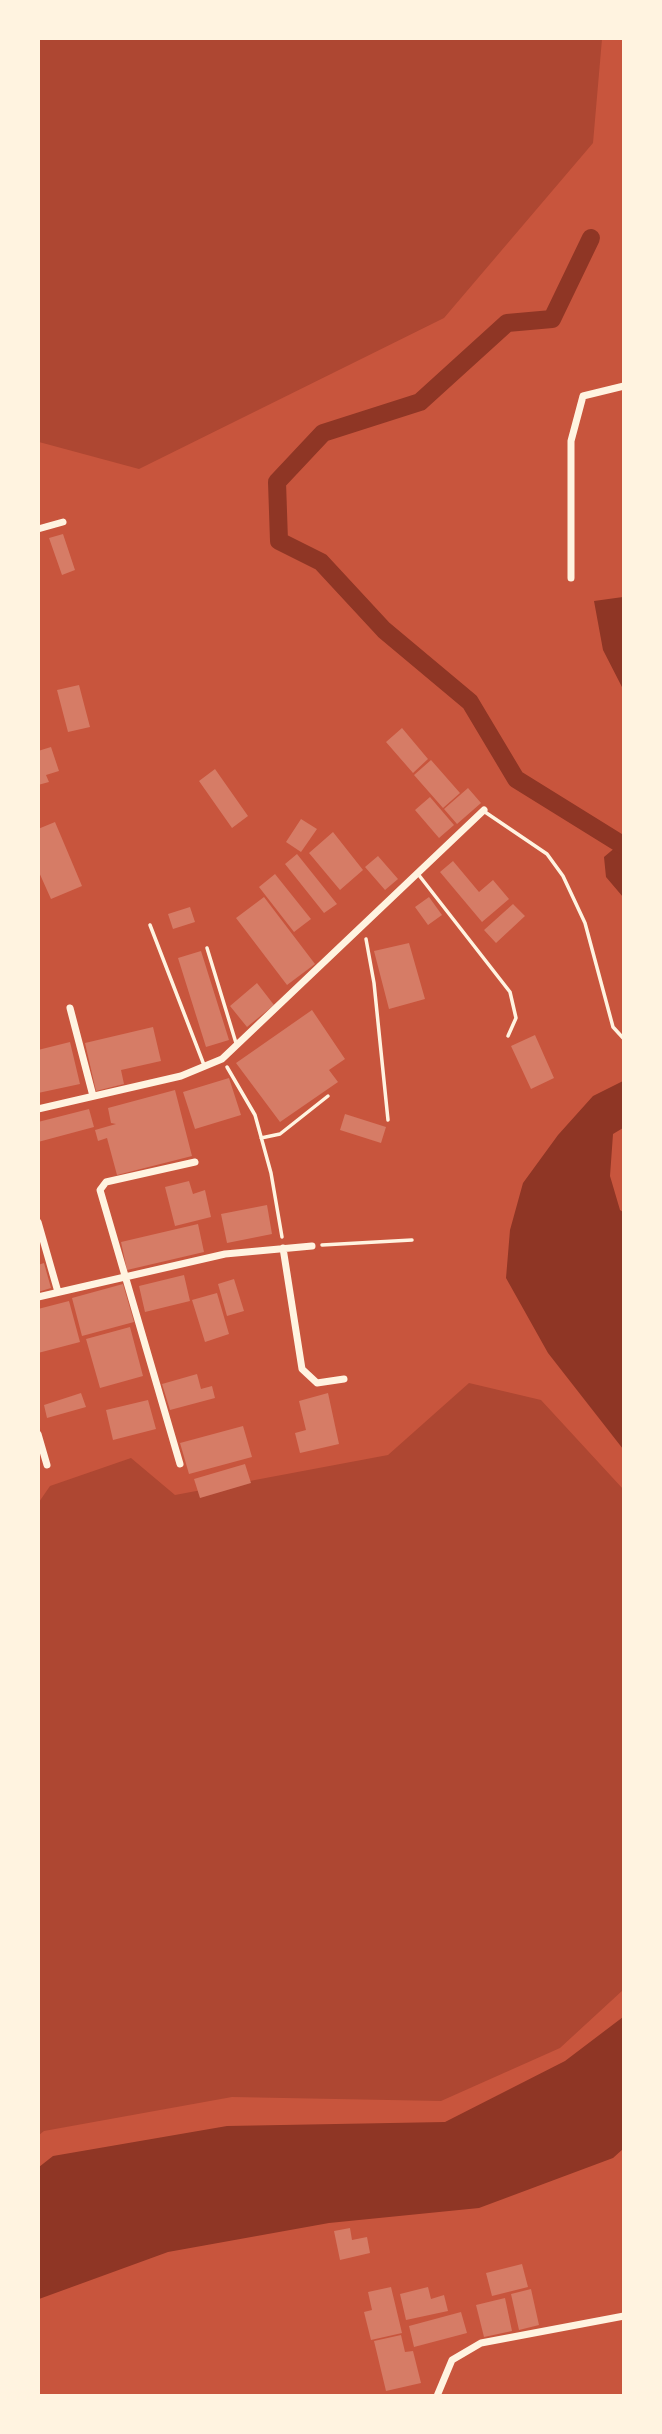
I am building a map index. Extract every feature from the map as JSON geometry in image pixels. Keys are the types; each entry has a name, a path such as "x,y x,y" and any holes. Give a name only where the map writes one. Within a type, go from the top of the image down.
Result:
{"street":[{"path":"571,578 570,441 583,396 624,386"},
{"path":"38,529 63,522"},
{"path":"38,1109 181,1076 222,1059 484,810"},
{"path":"70,1008 93,1096"},
{"path":"180,1464 101,1195 102,1185 195,1162"},
{"path":"38,1222 58,1292"},
{"path":"38,1297 124,1275 225,1254 313,1246"},
{"path":"283,1248 302,1369 317,1383 344,1380"},
{"path":"38,1434 47,1465"},
{"path":"437,2396 452,2360 481,2343 624,2316"}],"lane":[{"path":"484,810 547,854 563,876 585,923 613,1027 624,1039"},
{"path":"416,873 510,992 516,1018 508,1036"},
{"path":"150,925 204,1067"},
{"path":"206,948 237,1045"}],"path":[{"path":"363,923 374,983 388,1120"},
{"path":"222,1059 243,1090 261,1138 274,1184 283,1248"},
{"path":"261,1138 281,1134 328,1096"},
{"path":"313,1246 412,1240"}],"shaded area":[{"path":"38,39 602,39 593,143 444,318 139,469 39,442"},
{"path":"624,597 623,689 603,650 594,601"},
{"path":"623,841 623,897 606,877 604,857"},
{"path":"623,1081 623,1128 613,1134 610,1176 620,1210 623,1212 623,1449 548,1353 506,1278 510,1230 523,1183 558,1135 593,1096"},
{"path":"469,1383 541,1400 623,1489 623,1990 560,2048 441,2101 232,2097 44,2131 39,2135 39,1502 50,1486 131,1458 175,1495 388,1455"},
{"path":"623,2017 623,2149 613,2158 479,2208 329,2223 168,2252 39,2299 39,2167 53,2156 227,2126 445,2122 565,2061"}],"building":[{"path":"63,534 75,570 62,575 49,538"},
{"path":"79,685 90,727 68,732 57,690"},
{"path":"402,728 428,759 413,773 386,742"},
{"path":"51,747 59,771 46,775 49,782 38,785 38,751"},
{"path":"431,760 460,793 443,808 414,775"},
{"path":"215,769 248,816 232,828 199,781"},
{"path":"468,788 481,803 457,824 444,809"},
{"path":"430,797 454,825 439,838 415,810"},
{"path":"301,819 317,829 301,852 286,842"},
{"path":"55,822 82,886 51,899 38,870 38,829"},
{"path":"333,832 363,870 340,890 309,853"},
{"path":"297,854 337,904 324,913 285,864"},
{"path":"378,856 398,879 385,890 365,867"},
{"path":"453,861 479,892 493,880 509,899 482,922 440,872"},
{"path":"275,874 311,919 294,932 259,887"},
{"path":"264,897 315,964 287,985 236,918"},
{"path":"429,897 442,915 428,925 415,907"},
{"path":"513,904 525,916 496,943 484,930"},
{"path":"190,907 195,922 173,929 168,914"},
{"path":"409,943 425,999 389,1009 374,951"},
{"path":"201,951 229,1040 206,1047 178,958"},
{"path":"257,983 274,1005 247,1027 230,1006"},
{"path":"312,1010 345,1059 329,1070 338,1082 280,1122 236,1063"},
{"path":"153,1027 161,1061 121,1070 124,1084 96,1091 85,1043"},
{"path":"535,1035 554,1078 531,1089 511,1046"},
{"path":"70,1042 80,1084 38,1093 38,1050"},
{"path":"229,1078 241,1115 195,1129 183,1092"},
{"path":"175,1090 192,1156 117,1175 107,1138 98,1141 95,1130 116,1124 111,1123 108,1108"},
{"path":"89,1109 94,1127 38,1142 38,1122"},
{"path":"345,1114 386,1127 381,1143 340,1130"},
{"path":"189,1181 193,1194 205,1190 211,1217 175,1226 165,1187"},
{"path":"267,1205 272,1234 227,1243 221,1214"},
{"path":"198,1224 204,1252 127,1270 121,1242"},
{"path":"44,1263 51,1288 38,1292 38,1265"},
{"path":"184,1275 190,1301 145,1312 139,1286"},
{"path":"234,1279 244,1311 227,1316 218,1284"},
{"path":"123,1284 134,1322 82,1336 72,1298"},
{"path":"217,1293 229,1334 205,1342 192,1300"},
{"path":"69,1301 80,1342 38,1353 38,1309"},
{"path":"130,1327 143,1376 100,1388 86,1339"},
{"path":"197,1374 201,1389 212,1386 215,1398 170,1410 162,1384"},
{"path":"81,1393 86,1407 47,1418 44,1405"},
{"path":"328,1393 339,1444 300,1453 295,1433 306,1430 299,1401"},
{"path":"148,1400 156,1429 113,1440 106,1410"},
{"path":"243,1426 252,1457 189,1474 180,1443"},
{"path":"245,1464 251,1483 200,1498 194,1479"},
{"path":"350,2228 352,2240 367,2237 370,2253 340,2260 334,2231"},
{"path":"522,2264 528,2287 492,2296 486,2273"},
{"path":"391,2287 402,2333 371,2340 364,2312 372,2310 368,2292"},
{"path":"428,2287 431,2299 444,2295 448,2311 406,2320 400,2294"},
{"path":"531,2289 539,2325 519,2330 511,2294"},
{"path":"505,2298 512,2331 484,2337 476,2305"},
{"path":"461,2312 467,2333 414,2347 409,2326"},
{"path":"401,2335 405,2352 413,2351 421,2383 386,2391 374,2341"}],"waterway":[{"path":"591,238 552,319 507,323 420,402 323,433 277,482 279,541 321,562 384,630 470,702 516,779 624,846"}]}
